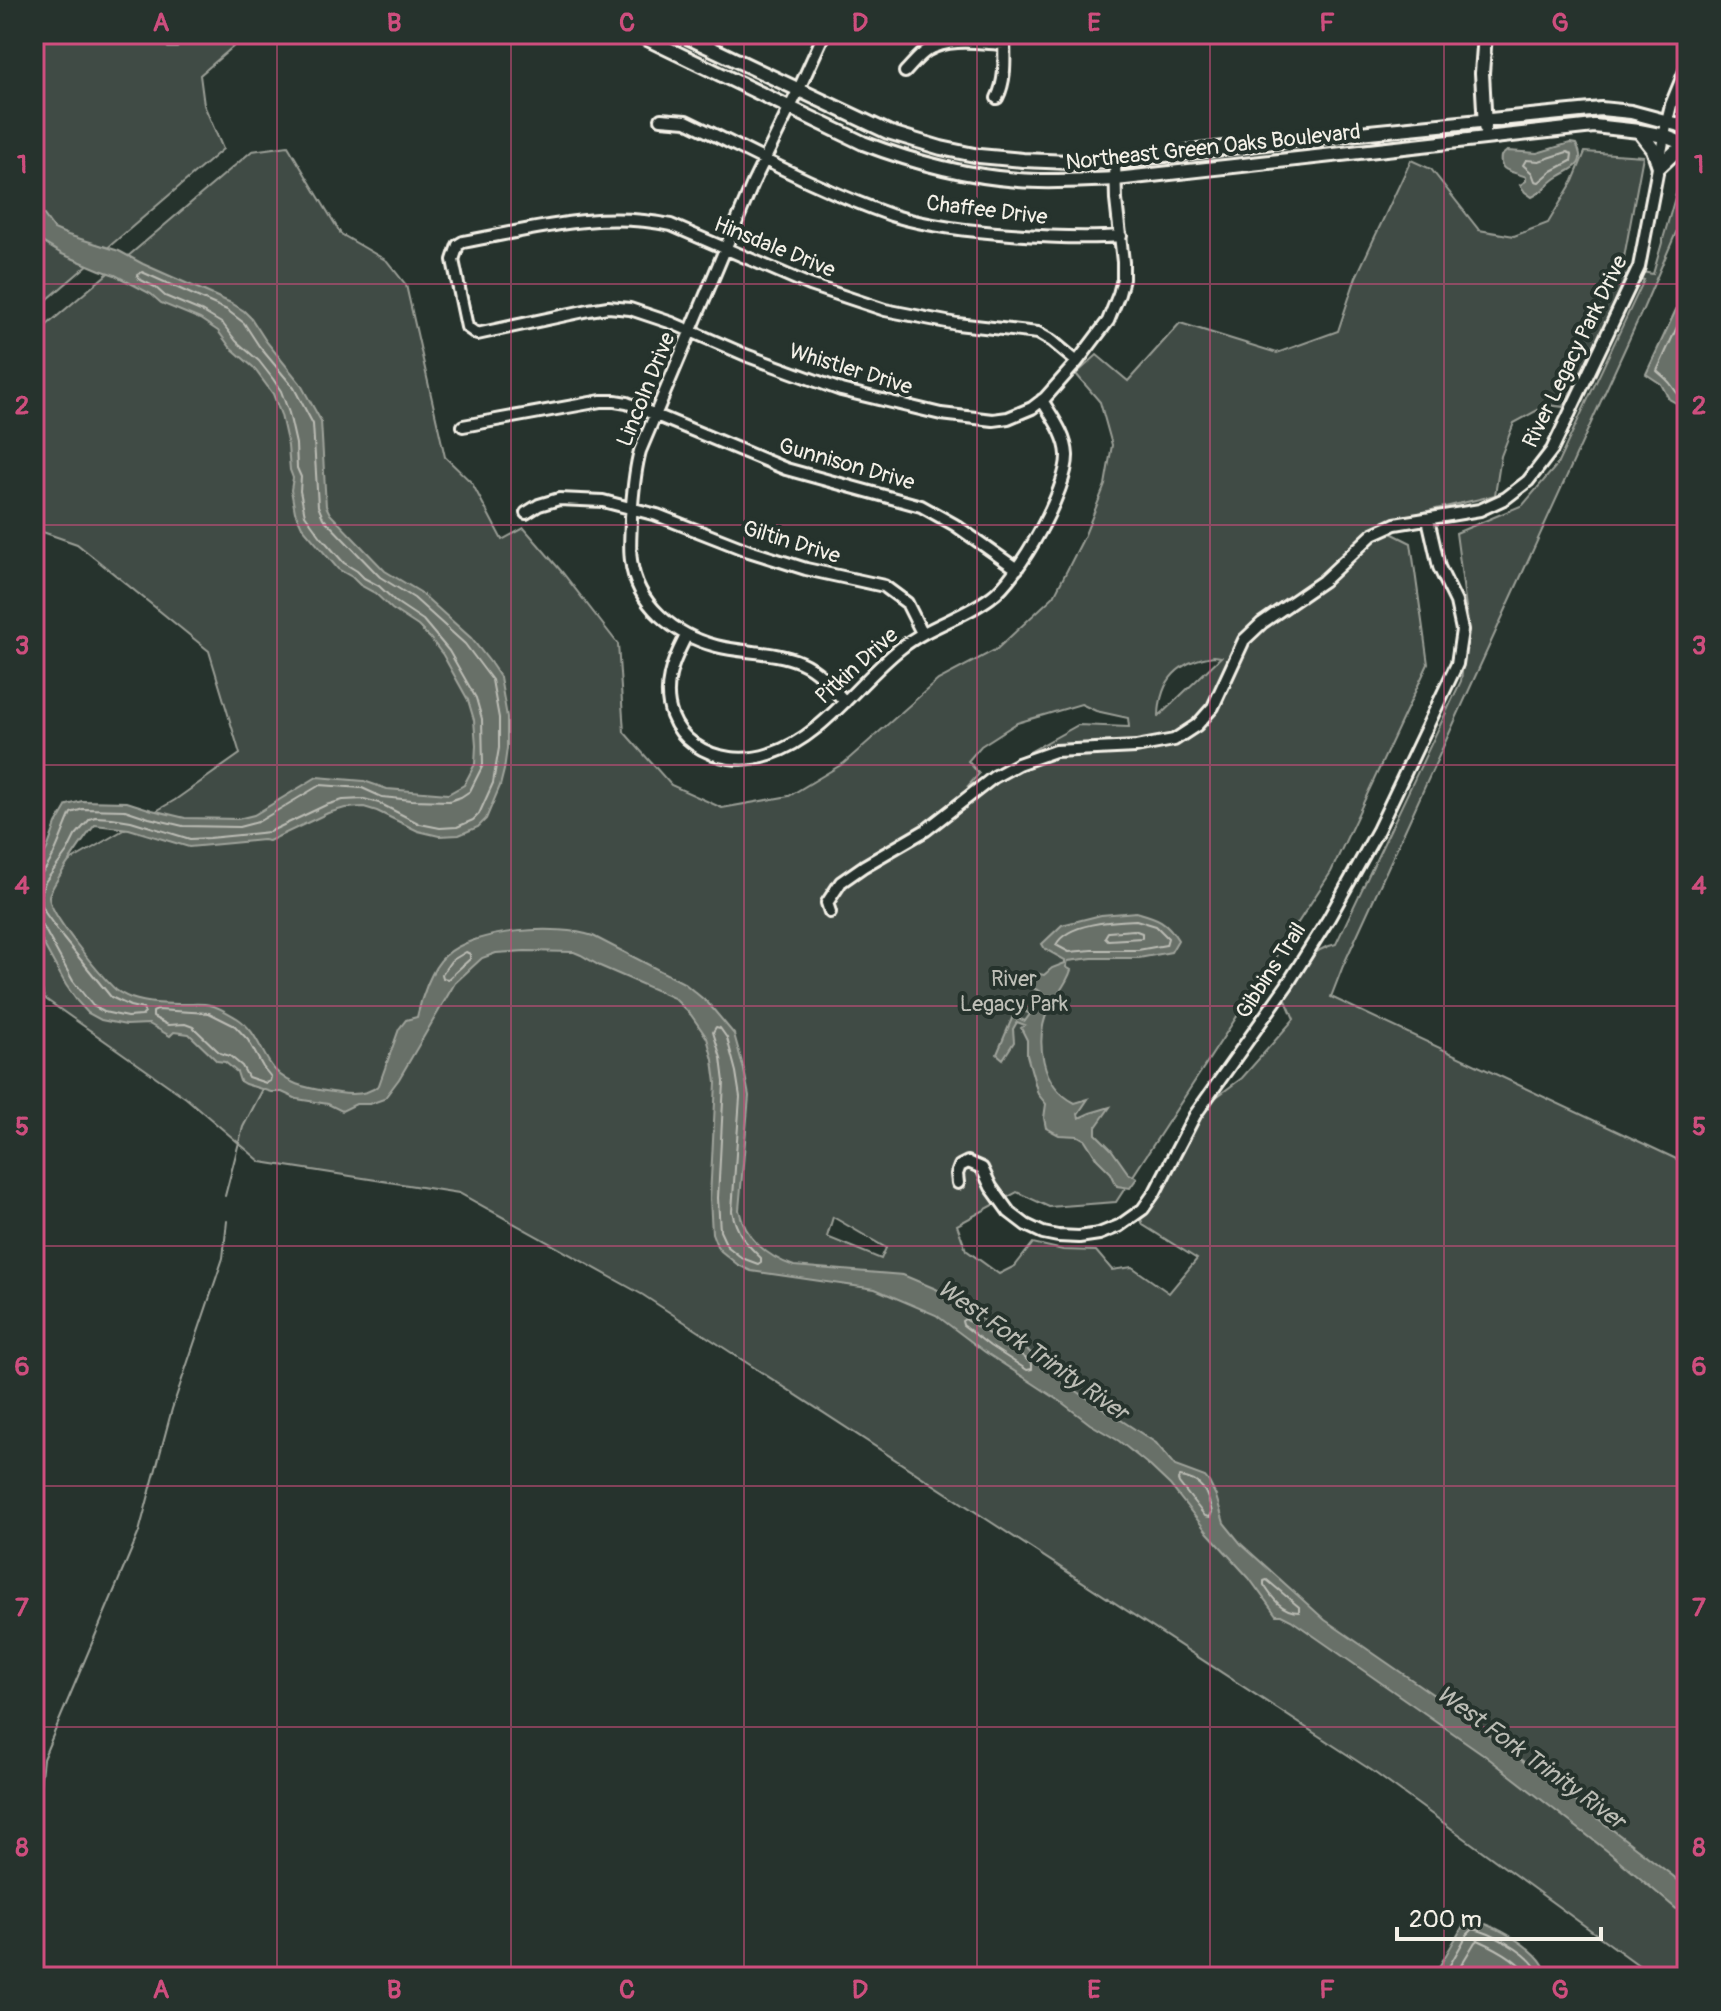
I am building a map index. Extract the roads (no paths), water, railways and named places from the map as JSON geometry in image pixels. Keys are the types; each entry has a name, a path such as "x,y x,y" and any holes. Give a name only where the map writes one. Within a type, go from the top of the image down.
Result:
{"main road":[{"name":"Northeast Green Oaks Boulevard","path":"637,34 863,143 934,166 973,175 1018,180 1116,179 1594,126 1664,136 1687,147"},
{"name":"Northeast Green Oaks Boulevard","path":"681,34 888,132 979,156 1069,162 1115,161 1601,109 1631,112 1687,127"},
{"path":"1485,34 1482,73 1486,138"},
{"path":"1639,131 1653,149 1659,167 1675,152 1687,147"},
{"path":"1347,134 1349,152"}],"street":[{"path":"809,34 822,37"},
{"name":"Lincoln Drive","path":"822,37 764,159 640,451 634,471 631,561 643,595 661,617 686,636 719,647 800,662 816,671 845,702"},
{"path":"905,72 926,51 940,44 1004,39 1004,74 997,98"},
{"name":"River Legacy Park Drive","path":"830,912 827,903 841,882 926,830 1006,770 1055,751 1136,747 1174,740 1197,725 1213,707 1244,640 1262,623 1323,581 1373,534 1395,524 1480,510 1506,498 1528,481 1552,450 1639,267 1667,121 1687,66"},
{"name":"Chaffee Drive","path":"661,119 686,121 852,200 936,226 1059,238 1121,236"},
{"name":"Whistler Drive","path":"454,253 467,327 477,334 608,307 630,309 841,390 941,414 993,420 1008,418 1042,400 1077,362 1108,321 1123,279 1115,161"},
{"name":"Hinsdale Drive","path":"454,253 463,242 543,227 593,220 652,221 671,225 810,285 885,310 947,322 1038,333 1077,362"},
{"name":"Pitkin Drive","path":"686,636 670,674 669,701 678,728 687,738 706,752 721,758 740,760 768,755 804,737 832,715 869,676 904,646 922,633 991,597 1030,551 1056,497 1067,457 1065,443 1042,400"},
{"name":"Gunnison Drive","path":"463,426 601,401 627,403 786,469 921,506 955,525 1017,569"},
{"name":"Giltin Drive","path":"526,513 559,499 603,501 632,507 806,569 884,586 907,603 922,633"},
{"name":"Gibbins Trail","path":"958,1183 960,1166 975,1163 982,1168 1009,1212 1043,1233 1079,1237 1099,1234 1119,1226 1143,1209 1195,1115 1287,985 1329,918 1378,830 1457,664 1462,630 1456,602 1439,567 1428,519"}],"water":[{"path":"1576,144 1579,151 1577,165 1532,197 1520,185 1526,177 1502,166 1501,156 1507,151 1537,153"},
{"path":"34,201 54,229 119,251 231,303 251,318 300,383 321,421 326,506 330,514 385,571 420,592 471,638 500,677 507,717 507,748 500,786 486,819 478,827 459,835 439,836 418,831 364,807 328,813 269,841 189,847 129,829 95,825 49,896 66,930 109,983 119,992 138,1000 204,1004 221,1009 248,1027 269,1062 283,1077 309,1088 349,1094 365,1092 379,1085 399,1029 406,1020 417,1017 435,968 445,956 475,940 516,931 578,932 593,936 684,983 708,1003 734,1034 749,1096 739,1210 746,1229 766,1252 794,1266 903,1275 936,1289 1024,1347 1075,1390 1156,1443 1175,1466 1205,1477 1216,1496 1224,1523 1241,1544 1325,1620 1460,1713 1673,1876 1687,1888 1687,1918 1615,1857 1483,1754 1291,1620 1276,1615 1249,1578 1170,1485 1119,1441 985,1352 936,1315 875,1289 751,1271 721,1251 712,1233 710,1198 716,1083 713,1060 707,1038 674,998 574,952 496,953 482,958 455,983 384,1099 370,1104 356,1104 342,1111 328,1104 297,1099 282,1092 245,1084 240,1081 237,1072 225,1062 217,1061 189,1034 174,1032 170,1036 149,1024 126,1025 101,1020 88,1013 66,985 34,923 34,871 67,805 82,801 127,802 185,818 238,819 254,815 317,777 364,781 387,789 448,794 464,785 475,764 476,745 474,720 468,700 430,638 375,593 338,569 302,527 295,512 291,490 293,478 281,415 273,394 253,367 230,347 218,331 200,319 161,303 151,294 115,275 62,254 34,237"},
{"path":"1687,286 1687,409 1669,399 1661,384 1646,374"},
{"path":"1136,912 1155,918 1169,928 1178,940 1171,952 1139,958 1068,961 1066,967 1071,970 1049,1008 1042,1034 1044,1061 1054,1085 1075,1103 1088,1099 1078,1114 1079,1118 1110,1107 1096,1127 1096,1134 1128,1173 1137,1178 1130,1188 1117,1186 1111,1173 1085,1140 1078,1136 1059,1135 1046,1128 1046,1104 1038,1094 1027,1055 1027,1040 1021,1028 1025,1025 1017,1022 1013,1029 1014,1042 1003,1059 997,1054 1013,1016 1025,1021 1030,1014 1020,1009 1020,1002 1030,1007 1040,991 1025,985 1035,973 1044,975 1065,963 1042,944 1062,925 1101,915"},
{"path":"1471,1921 1488,1925 1518,1941 1540,1960 1550,1977 1433,1977 1464,1924"}],"waterway":[{"path":"69,34 77,40 88,34"},
{"path":"117,34 131,38 132,34"},
{"path":"143,34 150,40 156,34"},
{"path":"164,34 163,41 168,48 177,48 183,34"},
{"path":"206,34 212,37 216,34"},
{"path":"225,1196 243,1127 263,1089"},
{"path":"34,1840 43,1759 139,1532 172,1409 223,1258 227,1221"}],"park label":[{"name":"River Legacy Park","path":"1014,990"}],"water label":[{"name":"West Fork Trinity River","path":"1033,1350"},
{"name":"West Fork Trinity River","path":"1531,1757"}]}
